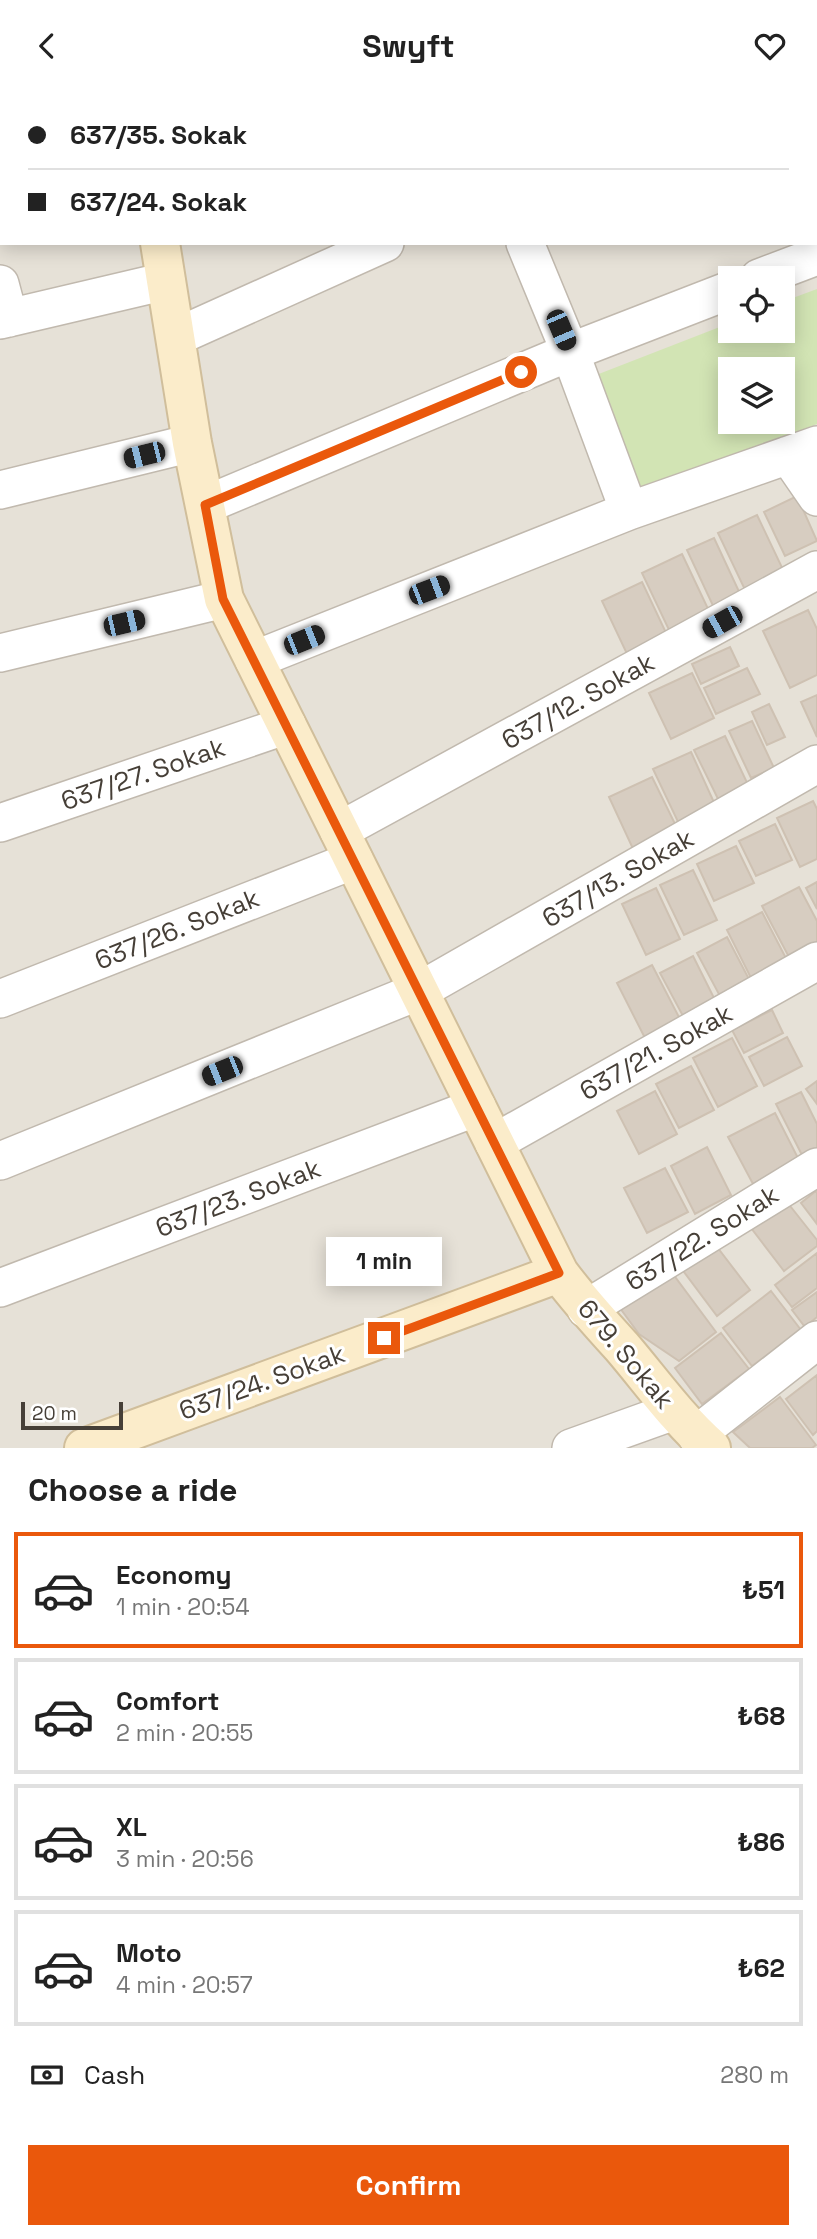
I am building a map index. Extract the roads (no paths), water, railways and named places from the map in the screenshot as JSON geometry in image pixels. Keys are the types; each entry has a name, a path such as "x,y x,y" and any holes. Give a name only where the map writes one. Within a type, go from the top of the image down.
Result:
{"street":[{"name":"679. Sokak","path":"160,245 192,443 223,599 559,1273 586,1309 693,1431"},
{"path":"176,337 381,245"},
{"path":"525,245 570,352 629,511"},
{"path":"791,266 817,256"},
{"path":"3,307 166,281"},
{"path":"205,505 570,352 718,295"},
{"path":"0,490 192,443"},
{"path":"254,660 629,511 802,450 817,497"},
{"name":"637/12. Sokak","path":"347,845 817,570"},
{"path":"0,653 223,599"},
{"name":"637/27. Sokak","path":"0,823 287,725"},
{"name":"637/13. Sokak","path":"0,1161 419,991 817,764"},
{"name":"637/26. Sokak","path":"0,999 347,845"},
{"name":"637/21. Sokak","path":"494,1143 817,961"},
{"name":"637/23. Sokak","path":"0,1288 477,1107"},
{"name":"637/22. Sokak","path":"586,1309 817,1167"},
{"name":"637/24. Sokak","path":"84,1448 559,1273"},
{"path":"571,1448 693,1431 817,1340"}]}
